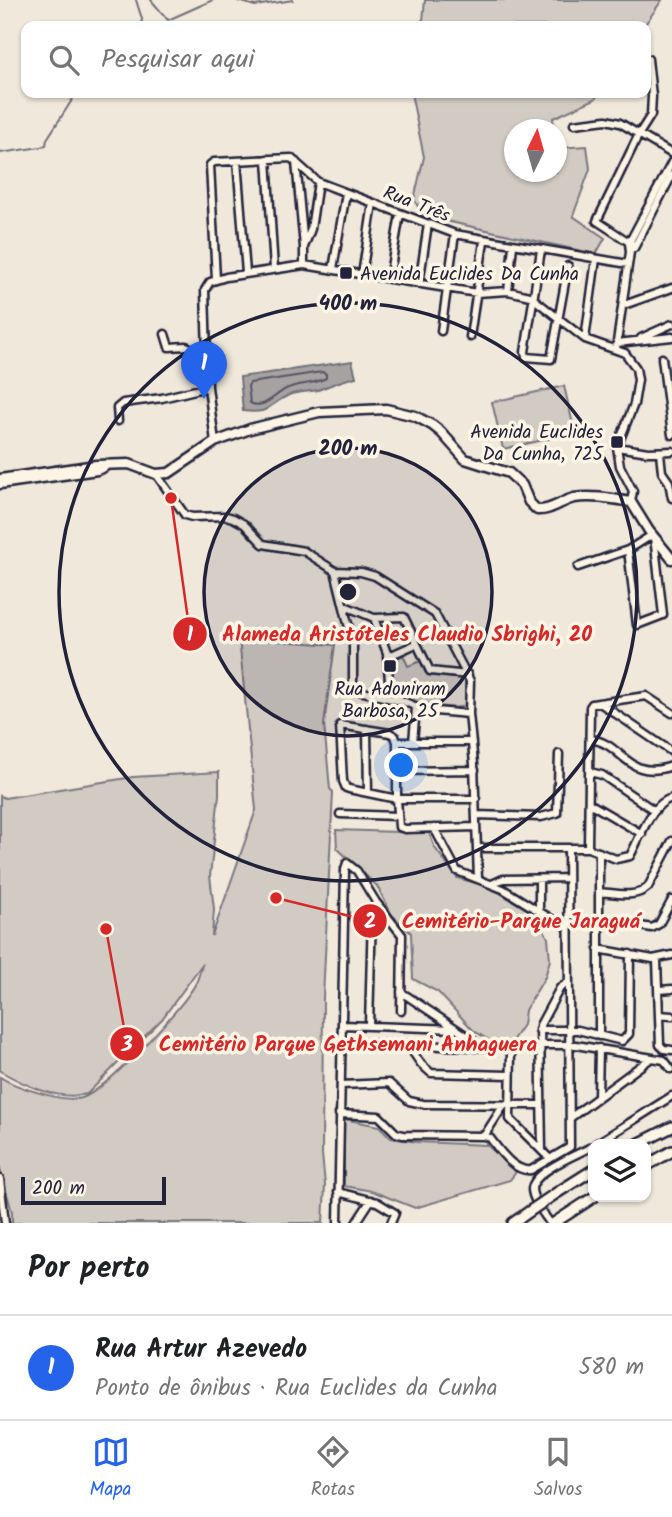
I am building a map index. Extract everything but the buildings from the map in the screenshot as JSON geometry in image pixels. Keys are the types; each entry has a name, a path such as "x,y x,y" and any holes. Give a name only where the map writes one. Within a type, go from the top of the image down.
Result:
{"highway":[{"path":"647,1139 672,1126"},
{"path":"651,1163 672,1151"},
{"path":"513,1223 588,1173"},
{"path":"555,1221 588,1201"}],"main road":[{"path":"0,479 96,464 129,464 156,474 176,470 215,442 303,414 331,410 395,410 415,416 437,428 465,459 509,473 522,485 537,510 545,510 570,499 583,497 631,502 672,559"},
{"path":"0,484 97,470 104,466"}],"street":[{"path":"631,247 597,221 639,134 648,121 652,111 651,98"},
{"path":"574,124 606,120 620,123 672,154"},
{"path":"216,279 209,167 214,163 291,158 296,162 304,265"},
{"path":"267,159 274,269"},
{"path":"237,161 246,273"},
{"name":"Rua Três","path":"296,162 318,182 455,234 628,264"},
{"path":"617,346 631,247 672,162"},
{"path":"655,200 672,175"},
{"path":"304,247 311,229 318,182"},
{"path":"333,269 346,193"},
{"path":"362,275 373,203"},
{"path":"389,279 400,214"},
{"path":"419,284 428,224"},
{"path":"441,331 455,234"},
{"path":"470,337 484,241"},
{"path":"508,291 513,246"},
{"path":"541,250 526,356 551,359 568,266"},
{"path":"585,339 597,259"},
{"path":"215,442 206,387 205,290 206,285 216,279 304,265 477,293 519,292 534,298 594,344 617,346 672,324"},
{"path":"624,305 672,288"},
{"path":"165,334 169,347 186,346 192,349 206,387"},
{"path":"636,340 672,337"},
{"path":"617,346 633,362 638,380 631,414 617,447 620,466 633,491 631,502"},
{"path":"662,358 672,435"},
{"path":"118,421 117,408 123,403 162,398 206,387"},
{"path":"617,447 672,452"},
{"path":"660,453 662,472 671,482 672,499"},
{"path":"156,474 185,515 226,516 244,524 263,544 304,551 335,571 361,572 375,576 436,614 470,681 469,714 475,770 478,879"},
{"path":"578,567 628,550 653,536 663,615 637,625 628,550"},
{"path":"335,571 354,649 353,687 416,708 469,714"},
{"path":"345,606 374,618 404,617 429,671 468,675"},
{"path":"374,618 387,657 389,681 400,701"},
{"path":"387,657 416,644"},
{"path":"588,848 590,707 592,704 646,696 672,713"},
{"path":"600,703 672,752"},
{"path":"413,741 416,708"},
{"path":"476,799 397,799 349,789 343,784 339,726 341,724 392,734 397,742 396,771 397,799 397,816 399,827 476,827"},
{"path":"367,729 368,793"},
{"path":"590,739 599,741 645,770 659,771 672,766"},
{"path":"397,742 472,742"},
{"path":"476,815 541,817 557,813 559,754"},
{"path":"396,771 475,770"},
{"path":"590,772 602,775 655,811"},
{"path":"477,848 588,848 613,859 625,859 630,856 655,811 662,803 672,798"},
{"path":"589,803 642,835"},
{"path":"340,814 397,816"},
{"path":"435,828 457,871 492,884 569,927"},
{"path":"598,892 632,895 642,892 648,887 672,841"},
{"path":"340,1114 379,1116 396,1133 403,1135 484,1136 490,1138 522,1170 531,1170 570,1147 568,848"},
{"path":"598,852 599,1035"},
{"path":"338,1223 347,863 357,871 376,902 402,935 401,1011"},
{"path":"492,884 503,879 568,878"},
{"path":"539,879 539,911"},
{"path":"598,919 652,928 659,923 672,900"},
{"path":"369,1026 372,913 376,902"},
{"path":"598,949 657,960 672,955"},
{"path":"539,1030 569,1030 622,1041 629,1034 630,954"},
{"path":"657,960 660,1045 664,1049 672,1050"},
{"path":"542,1152 539,1030 544,1013 560,988 569,982"},
{"path":"659,990 672,989"},
{"path":"401,992 473,1040 475,1048"},
{"path":"659,1015 672,1016"},
{"path":"342,1025 456,1029"},
{"path":"341,1042 511,1048 506,1105 511,1122 550,1159"},
{"path":"408,1045 431,1073 510,1075"},
{"path":"539,1045 599,1048 664,1060 671,1069"},
{"path":"598,1097 599,1048"},
{"path":"570,1118 650,1059"},
{"path":"341,1085 389,1083 409,1101 423,1104 540,1105"},
{"path":"604,1139 672,1096"},
{"path":"484,1136 506,1105"},
{"path":"555,1221 534,1197 532,1190 535,1182 550,1168 588,1149"},
{"path":"0,1179 5,1223"},
{"path":"338,1192 372,1200 395,1213 391,1223"},
{"path":"356,1223 372,1200"}],"shaded area":[{"path":"425,0 662,0 647,21 421,21"},
{"path":"412,98 596,98 553,119 504,119 504,182 567,182 567,147 587,146 590,169 573,216 605,238 596,254 423,216 414,199 424,157"},
{"path":"564,386 575,433 503,449 492,402"},
{"path":"239,638 335,645 324,724 330,789 333,792 323,997 323,1223 12,1223 12,1212 0,1169 0,1077 28,1089 64,1098 82,1098 93,1092 144,1046 189,995 203,963 162,1019 87,1094 76,1096 53,1093 0,1071 0,796 5,798 133,777 219,772 210,876 214,909 212,936 256,810"},
{"path":"403,655 408,666 421,661 429,675 465,678 466,706 433,705 401,694 394,684 390,663"},
{"path":"336,830 429,833 435,848 457,878 498,892 537,915 548,938 550,960 545,977 525,1010 523,1025 512,1041 490,1041 473,1030 438,992 413,979 411,933 392,915 377,886 337,848"},
{"path":"344,1119 379,1126 391,1138 487,1145 516,1172 510,1180 415,1208 372,1191 344,1186"}],"water":[{"path":"352,361 356,377 318,390 292,394 264,410 243,411 240,377"}],"waterway":[{"path":"136,0 142,21"},
{"path":"151,0 168,20 213,0"},
{"path":"235,0 255,6 293,0"},
{"path":"0,153 46,145 47,139 73,98"}],"place":[{"name":"Avenida Euclides Da Cunha","path":"346,273"},
{"name":"Rua Artur Azevedo","path":"204,399"},
{"name":"Avenida Euclides Da Cunha, 725","path":"617,442"},
{"name":"Alameda Aristóteles Claudio Sbrighi, 20","path":"171,498"},
{"name":"Rua Adoniram Barbosa, 25","path":"390,666"},
{"name":"Cemitério-Parque Jaraguá","path":"276,898"},
{"name":"Cemitério Parque Gethsemani Anhaguera","path":"106,929"}]}
